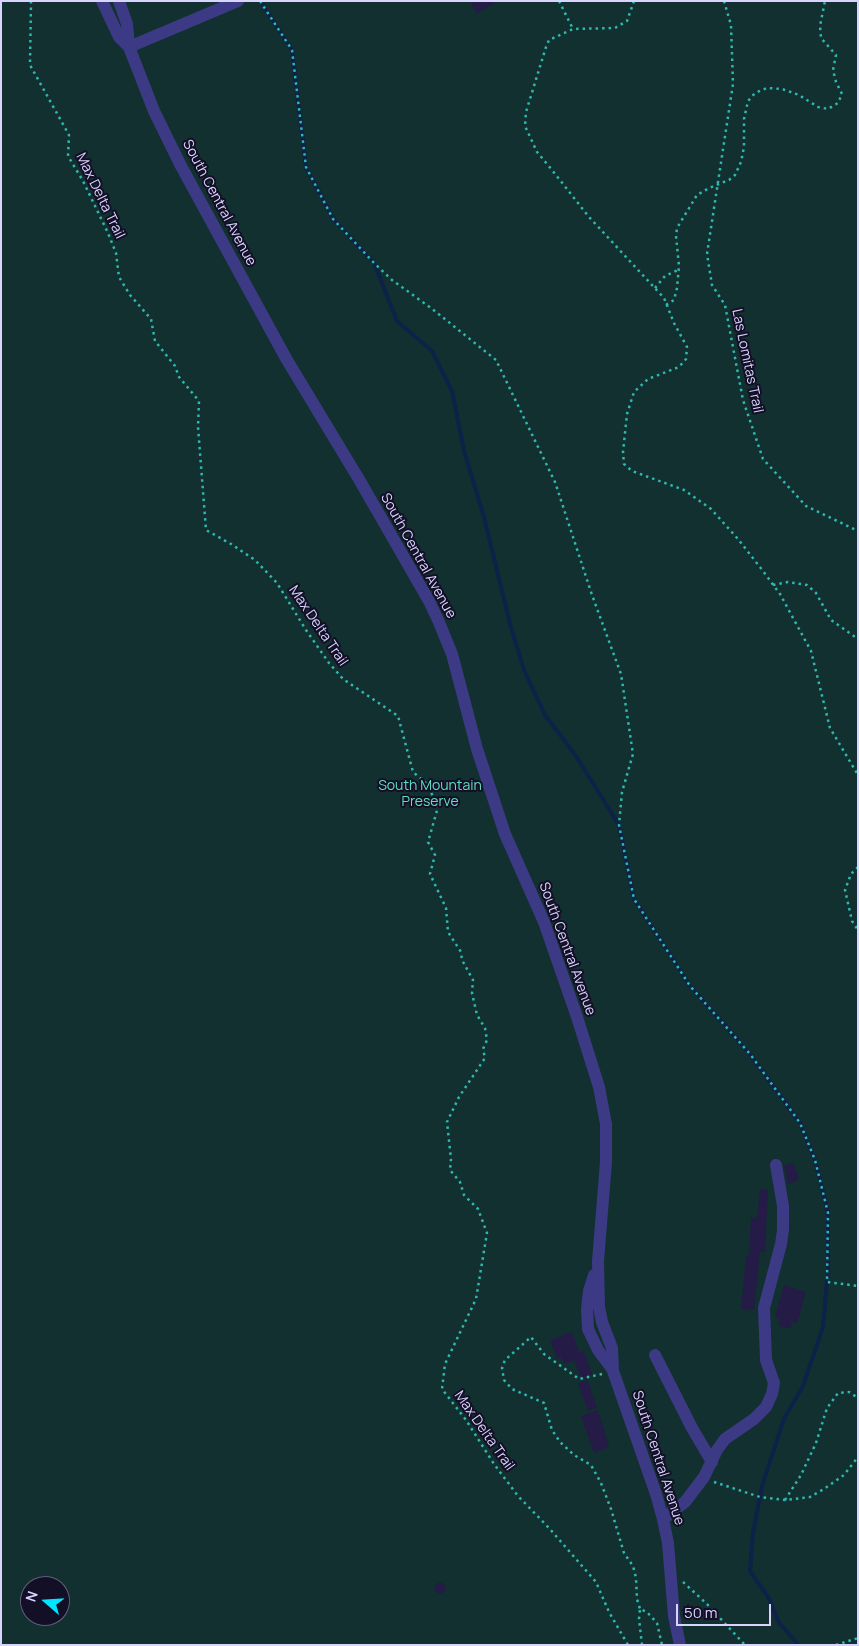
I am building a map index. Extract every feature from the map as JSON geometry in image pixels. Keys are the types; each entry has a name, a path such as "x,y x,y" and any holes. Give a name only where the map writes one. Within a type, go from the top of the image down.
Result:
{"street":[{"name":"South Central Avenue","path":"102,1 119,36 129,47"},
{"name":"South Central Avenue","path":"119,1 127,24 129,47 154,111 180,164 288,360 429,601 452,654 490,792 505,834 544,922 601,1095 607,1142 598,1261 599,1307 612,1348 614,1371 663,1519 668,1542 674,1616 680,1645"},
{"path":"129,47 238,1"},
{"path":"663,1519 685,1502 703,1479 717,1450 725,1439 754,1419 770,1401 774,1383 766,1360 764,1308 783,1230 783,1206 776,1165"},
{"path":"655,1355 692,1428 712,1462"}],"path":[{"name":"Max Delta Trail","path":"31,1 30,65 69,135 68,156 83,181 108,233 116,253 119,277 130,295 150,319 155,341 175,366 179,377 199,401 198,427 206,530 255,560 277,583 306,630 329,663 343,679 398,716 413,772 427,784 438,807 428,842 434,855 430,874 446,908 448,932 461,952 462,960 473,980 472,993 477,1014 485,1028 487,1040 483,1049 485,1058 459,1097 447,1122 451,1159 450,1170 460,1182 464,1195 478,1209 487,1233 476,1299 444,1364 442,1390 466,1420 494,1464 518,1496 596,1582 608,1612 628,1645"},
{"path":"260,1 292,50 306,167 333,219 392,280 432,308 496,360 555,482 592,595 621,674 632,754 622,792 619,825 634,899 690,986 750,1054 800,1124 815,1160 828,1213 827,1282 858,1286"},
{"path":"559,1 573,29"},
{"path":"634,1 627,22 615,28 573,29 549,40 526,112 525,126 537,152 590,217 664,298 674,323 687,347 686,359 679,368 648,380 634,392 627,414 623,452 624,464 632,471 684,490 711,509 738,539 773,585 800,628 810,651 830,728 858,775"},
{"name":"Las Lomitas Trail","path":"724,1 731,25 733,84 707,254 712,285 725,305 743,400 763,459 806,506 858,531"},
{"path":"666,305 674,300 677,288 677,228 697,195 729,180 735,175 741,162 744,147 744,119 748,101 755,93 767,88 782,89 799,95 818,107 828,109 838,103 842,94 833,70 836,55 821,38 820,26 825,1"},
{"path":"655,288 665,276 678,270"},
{"path":"773,585 788,582 807,585 816,593 831,620 858,640"},
{"path":"858,867 851,874 846,890 852,921 858,930"},
{"path":"614,1371 579,1379 544,1354 530,1337 505,1360 502,1368 504,1380 512,1389 544,1403 552,1430 560,1442 574,1455 591,1466 601,1484 624,1553 633,1566 640,1609 639,1619 642,1645"},
{"path":"785,1500 801,1475 816,1443 826,1408 838,1393 849,1392 858,1398"},
{"path":"703,1479 760,1497 785,1500 810,1497 844,1475 858,1457"},
{"path":"671,1571 707,1604 745,1645"},
{"path":"640,1609 647,1612 657,1623 662,1645"},
{"path":"836,1645 858,1638"}],"green space":[{"name":"South Mountain Preserve","path":"1,1 858,1 858,1645 1,1645"}],"building":[{"path":"470,1 497,1 477,14"},
{"path":"793,1163 799,1179 788,1184 784,1166"},
{"path":"760,1189 768,1190 765,1252 760,1252 754,1310 741,1309 746,1256 749,1256 751,1217 757,1218"},
{"path":"784,1285 806,1292 797,1323 792,1322 790,1329 779,1326 780,1319 775,1317"},
{"path":"572,1332 579,1352 584,1351 592,1374 581,1378 574,1360 564,1364 561,1357 557,1359 550,1340"},
{"path":"587,1379 597,1408 588,1411 578,1383"},
{"path":"598,1410 609,1447 594,1453 581,1416"},
{"path":"438,1583 442,1583 445,1588 444,1592 438,1593 435,1590 435,1586"}],"waterway":[{"path":"260,1 292,50 306,167 333,219 374,263 397,321 432,351 452,391 464,451 484,517 510,624 524,670 545,715 576,756 619,825 634,899 690,986 750,1054 800,1123 815,1160 828,1213 828,1271 823,1327 803,1386 784,1419 762,1486 753,1533 750,1571 768,1597 779,1623 797,1643"}]}
